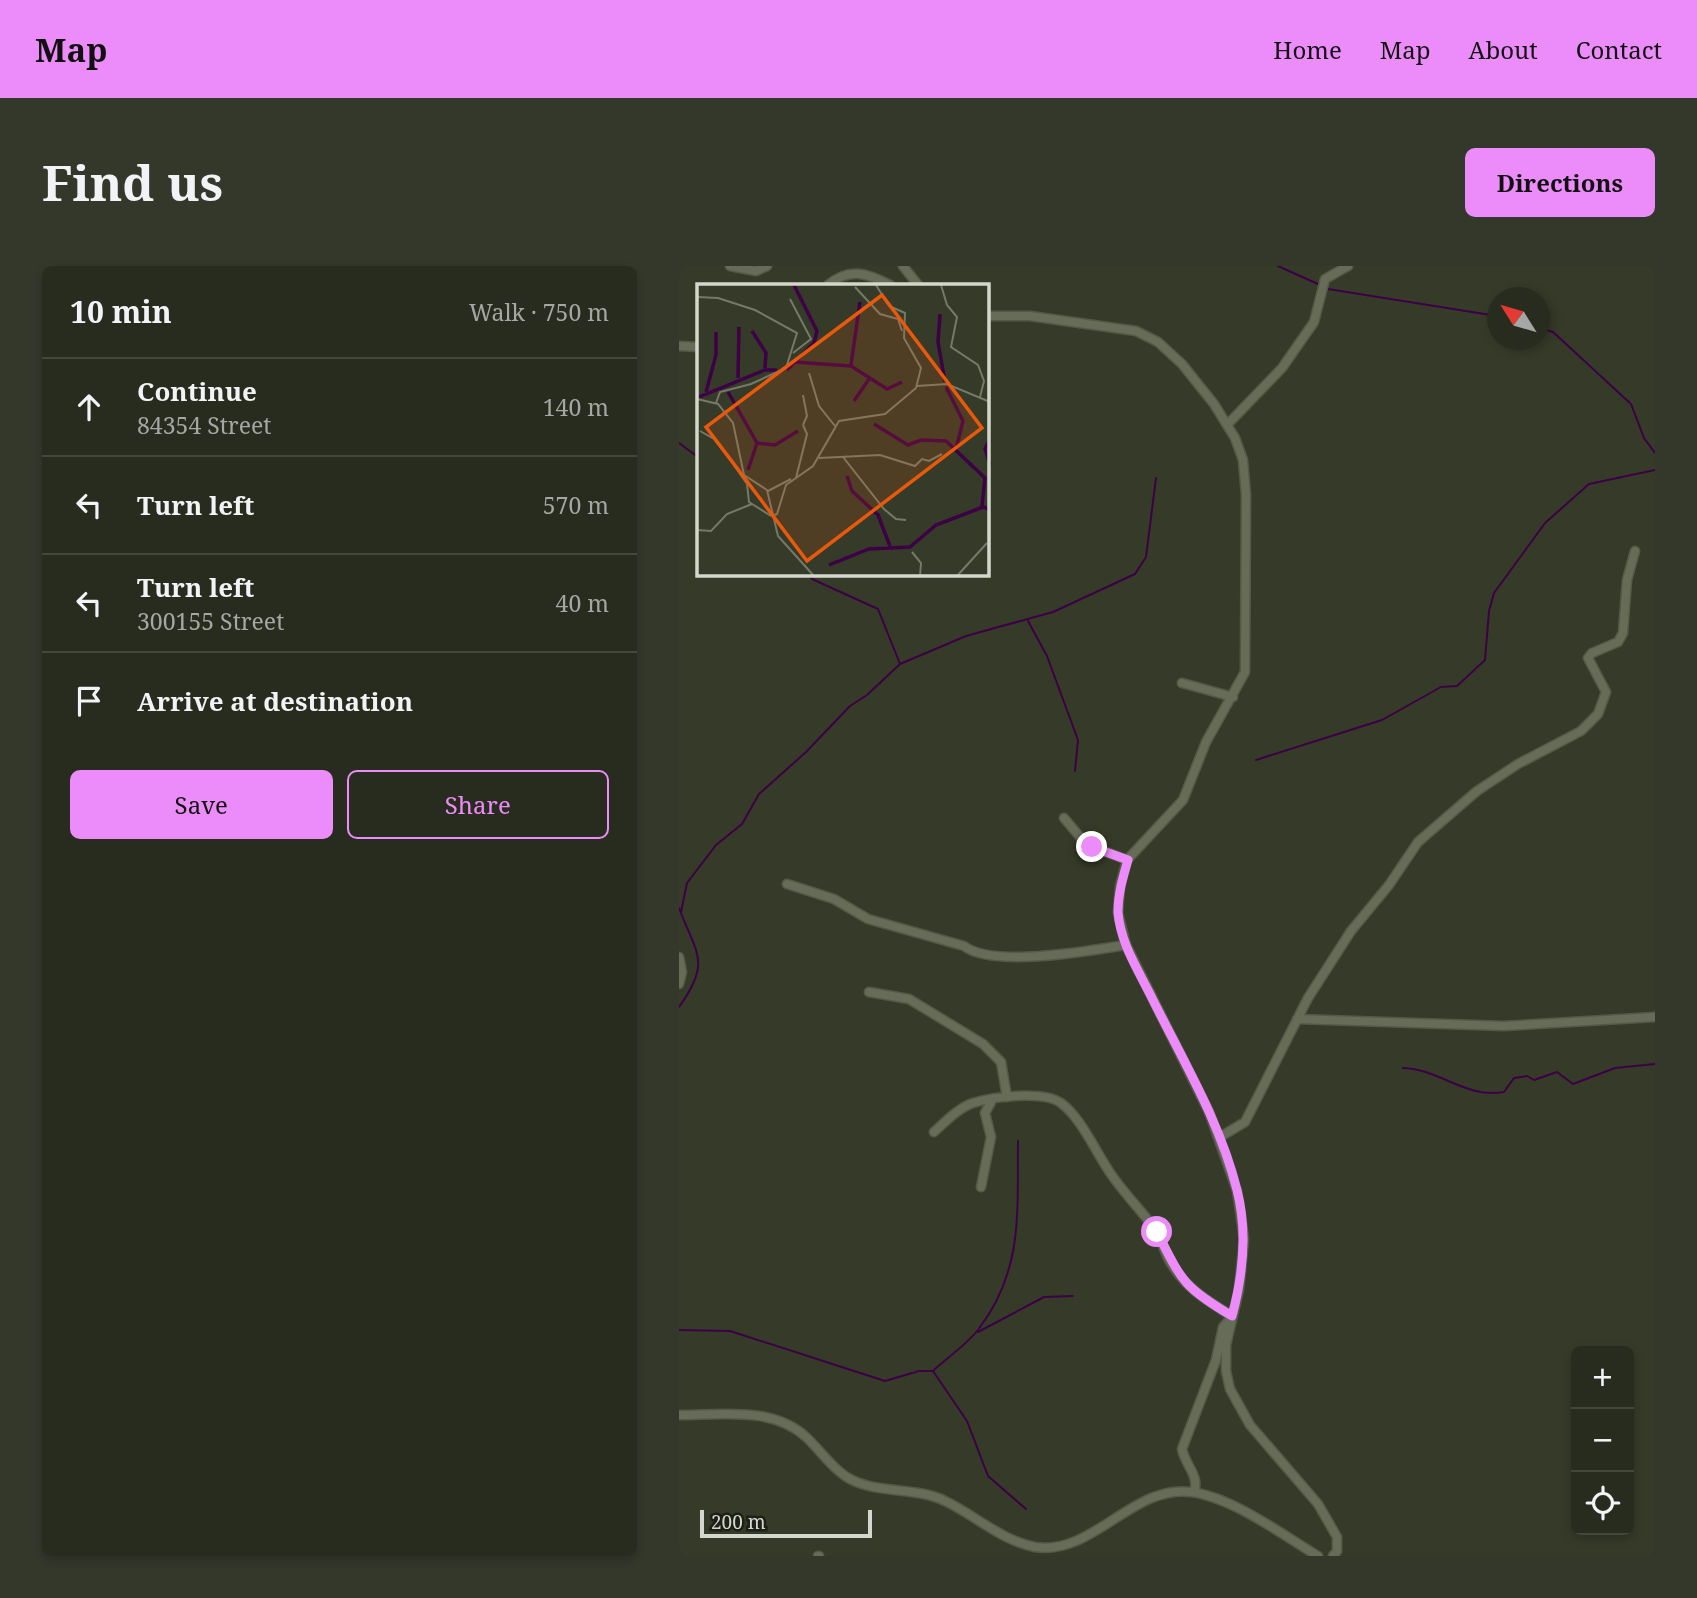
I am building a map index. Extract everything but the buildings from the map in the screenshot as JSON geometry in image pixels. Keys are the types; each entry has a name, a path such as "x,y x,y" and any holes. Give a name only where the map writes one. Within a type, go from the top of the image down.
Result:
{"street":[{"path":"730,266 756,271 767,266"},
{"path":"903,266 918,284"},
{"path":"1227,425 1270,383 1296,348 1319,311 1325,279 1348,266"},
{"path":"829,284 838,276 858,273 888,284"},
{"path":"989,316 1030,316 1136,331 1158,342 1182,364 1227,425 1243,460 1246,495 1245,672 1206,742 1183,800 1128,860 1120,886 1118,913 1126,945 1220,1138 1237,1191 1244,1239 1239,1290 1226,1345 1226,1371 1230,1389 1250,1425 1318,1504 1337,1537 1336,1554"},
{"path":"679,346 697,346"},
{"path":"1220,1138 1245,1122 1297,1019 1351,931 1389,885 1418,842 1437,823 1518,764 1581,731 1598,715 1607,692 1588,658 1592,653 1618,642 1623,633 1627,580 1635,551"},
{"path":"1182,682 1233,697"},
{"path":"1064,818 1086,844 1128,860"},
{"path":"787,884 834,899 868,919 964,946 974,954 1046,954 1062,957 1126,945"},
{"path":"679,957 683,972 679,984"},
{"path":"869,992 909,999 983,1044 1002,1062 1006,1097"},
{"path":"1297,1019 1504,1026 1655,1017"},
{"path":"934,1132 973,1103 991,1102 1006,1097 1045,1097 1064,1106 1113,1179 1157,1232 1170,1262 1185,1284 1201,1298 1232,1316"},
{"path":"981,1186 991,1137 985,1113 991,1102"},
{"path":"1194,1492 1195,1477 1184,1460 1182,1449 1216,1360 1223,1327 1232,1316"},
{"path":"679,1415 752,1415 778,1419 804,1436 853,1481 945,1501 1007,1537 1044,1548 1070,1543 1163,1494 1194,1492 1224,1502 1318,1556"}],"waterway":[{"path":"1278,266 1318,284"},
{"path":"1328,289 1487,314"},
{"path":"1550,331 1631,404 1644,438 1655,453"},
{"path":"679,443 697,456"},
{"path":"1256,760 1382,720 1441,687 1457,686 1485,660 1489,611 1494,593 1545,523 1589,484 1655,470"},
{"path":"681,912 687,883 716,845 742,824 759,794 806,752 850,706 867,695 900,664 966,636 1053,612 1135,574 1146,557 1156,478"},
{"path":"810,576 878,609 900,664"},
{"path":"1028,621 1047,656 1078,740 1075,771"},
{"path":"679,908 698,958 695,979 679,1007"},
{"path":"1403,1068 1429,1073 1465,1088 1490,1093 1504,1092 1514,1078 1527,1076 1534,1080 1557,1072 1573,1084 1615,1068 1655,1064"},
{"path":"934,1370 978,1330 1004,1285 1015,1240 1018,1141"},
{"path":"978,1332 1044,1297 1073,1296"},
{"path":"679,1330 730,1331 885,1381 919,1371 933,1371 967,1421 988,1476 1026,1509"}],"route":[{"path":"1092,847 1128,860 1120,886 1118,913 1122,935 1209,1112 1228,1158 1237,1191 1244,1239 1239,1290 1232,1316 1191,1290 1170,1262 1157,1232"}]}
